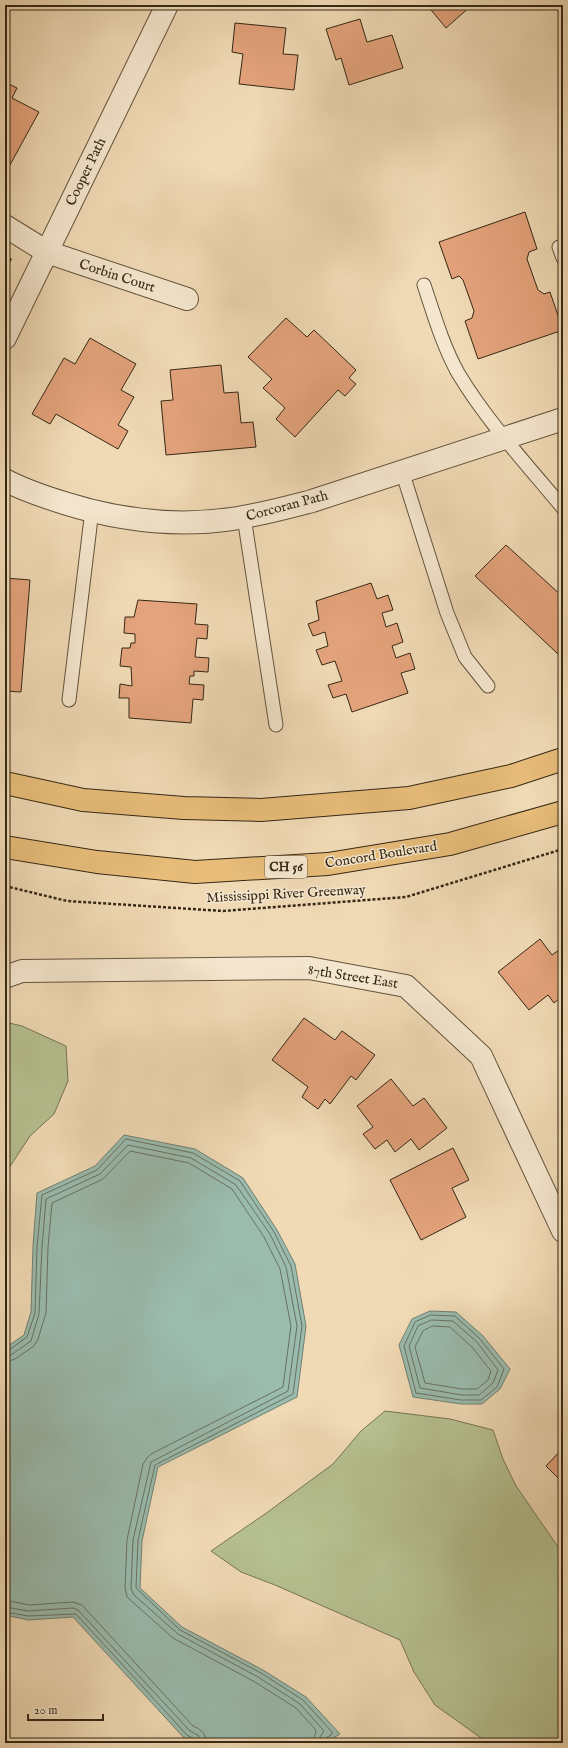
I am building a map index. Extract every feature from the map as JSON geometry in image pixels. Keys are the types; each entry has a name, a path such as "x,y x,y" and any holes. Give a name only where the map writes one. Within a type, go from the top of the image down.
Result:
{"main road":[{"path":"5,783 83,800 184,808 261,810 409,798 511,776 563,759"},
{"name":"Concord Boulevard","path":"5,847 97,862 195,872 328,864 450,844 563,812"}],"street":[{"name":"Cooper Path","path":"5,338 167,5"},
{"name":"Corbin Court","path":"5,226 47,252 187,299"},
{"name":"Corcoran Path","path":"5,480 46,497 113,516 154,521 189,522 244,517 272,512 312,501 563,419"},
{"name":"87th Street East","path":"5,977 22,971 309,968 406,986 481,1056 563,1231"}],"lane":[{"path":"424,285 437,326 458,373 485,413 563,508"},
{"path":"402,471 447,613 465,657 488,686"},
{"path":"69,700 92,510"},
{"path":"244,517 276,725"}],"path":[{"name":"Mississippi River Greenway","path":"5,886 67,901 223,911 406,897 563,849"}],"green space":[{"path":"5,1022 22,1026 66,1046 68,1081 54,1114 30,1136 5,1174"},
{"path":"385,1411 450,1419 493,1430 503,1459 516,1486 563,1554 563,1743 517,1743 484,1740 435,1705 414,1672 400,1640 275,1585 241,1572 211,1551 265,1514 333,1464 361,1431"}],"water":[{"path":"124,1135 195,1149 243,1178 277,1230 295,1264 306,1326 297,1397 158,1467 142,1541 140,1588 182,1627 263,1670 306,1697 340,1734 325,1743 197,1743 185,1739 73,1617 28,1620 5,1615 5,1348 24,1335 31,1312 33,1246 37,1193 95,1166"},
{"path":"430,1311 456,1312 483,1336 510,1369 500,1389 482,1404 461,1404 413,1397 399,1345 412,1319"}],"building":[{"path":"427,5 472,5 446,28"},
{"path":"360,19 367,42 392,35 403,68 349,85 341,58 336,60 326,29"},
{"path":"235,23 286,28 283,54 298,55 294,90 239,84 243,54 232,52"},
{"path":"5,82 17,88 12,98 39,112 5,174"},
{"path":"525,212 537,249 529,252 527,259 538,290 544,294 550,292 563,330 478,359 465,321 472,318 474,311 463,280 459,276 452,279 439,242"},
{"path":"286,318 307,337 314,330 356,370 349,378 356,384 345,396 338,390 295,437 276,419 285,408 263,388 272,379 248,357"},
{"path":"90,338 136,364 121,390 134,397 118,425 128,431 118,449 56,414 50,424 32,414 64,358 75,364"},
{"path":"221,365 224,393 238,392 241,423 253,422 256,447 166,455 161,401 173,400 170,370"},
{"path":"506,545 563,597 563,649 558,654 475,576"},
{"path":"5,578 30,580 21,692 5,691"},
{"path":"371,583 377,599 388,595 393,610 382,613 386,627 397,623 403,642 392,646 396,658 410,653 415,669 401,673 408,693 352,712 346,694 333,698 328,685 342,681 335,661 322,665 316,650 328,646 325,632 313,636 308,624 319,620 316,601"},
{"path":"138,600 197,604 195,624 208,625 207,639 197,638 195,657 209,658 208,672 194,671 194,676 190,676 189,684 204,685 203,700 193,699 191,723 129,718 129,698 119,698 120,684 132,686 131,667 120,666 122,648 130,648 131,643 135,643 135,634 124,633 125,617 134,617"},
{"path":"540,939 552,955 563,947 563,999 561,997 554,1003 548,995 529,1010 498,972"},
{"path":"304,1018 335,1040 342,1031 375,1055 356,1080 351,1076 330,1104 325,1099 318,1109 302,1097 308,1087 272,1060"},
{"path":"391,1079 413,1106 424,1098 447,1128 419,1150 411,1139 395,1152 387,1140 375,1149 363,1134 373,1127 357,1106"},
{"path":"453,1148 469,1180 452,1188 466,1217 421,1240 390,1180"},
{"path":"563,1448 563,1483 546,1466"}]}
